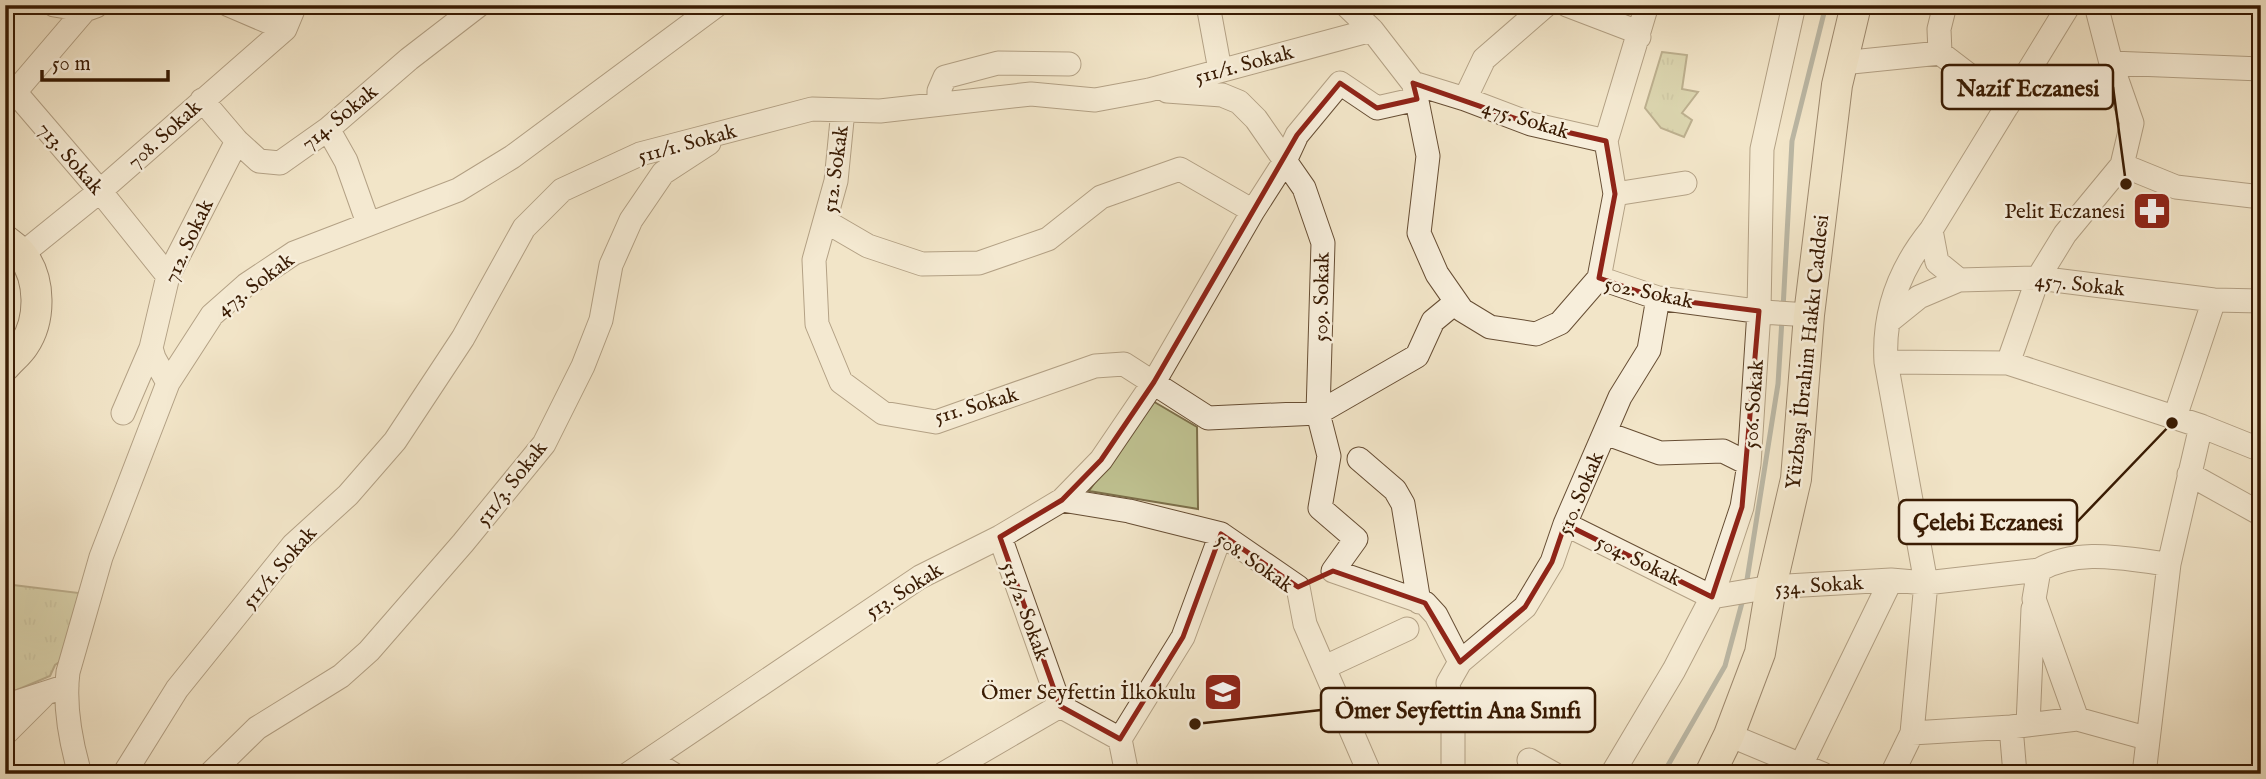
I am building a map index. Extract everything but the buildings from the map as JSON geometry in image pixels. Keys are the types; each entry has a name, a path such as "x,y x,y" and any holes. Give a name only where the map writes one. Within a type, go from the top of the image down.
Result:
{"main road":[{"name":"Yüzbaşı İbrahim Hakkı Caddesi","path":"1710,774 1729,735 1759,653 1796,479 1798,314 1837,85 1856,5"},
{"path":"5,366 24,345 36,308 36,287 14,247"}],"street":[{"path":"54,5 92,7"},
{"path":"229,5 285,29"},
{"name":"708. Sokak","path":"14,247 100,191 285,29 295,5"},
{"name":"714. Sokak","path":"202,100 237,141 259,161 280,163 328,129 409,59 479,5"},
{"name":"473. Sokak","path":"80,774 56,690 68,672 101,557 168,383 212,315 246,285 294,253 458,190 512,157 717,5"},
{"path":"1208,5 1220,70"},
{"path":"1154,383 1253,211 1285,161 1297,135 1339,83 1377,108 1415,91 1372,30 1346,5"},
{"path":"1567,5 1635,31 1639,37"},
{"path":"1599,278 1615,194 1606,141 1647,5"},
{"name":"506. Sokak","path":"1612,774 1674,670 1712,597 1742,507 1749,464 1761,312 1762,149 1794,5"},
{"path":"1940,53 1939,29 1945,5"},
{"path":"1892,774 1912,733 1926,583 1886,362 1885,337 1892,300 1909,261 1931,230 2069,5"},
{"path":"2008,363 2038,278 2065,234 2122,165 2132,123 2111,64 2096,5"},
{"name":"713. Sokak","path":"92,7 15,92 168,276"},
{"path":"1465,99 1484,58 1536,10"},
{"name":"511/1. Sokak","path":"124,774 177,689 293,545 348,495 396,441 463,338 524,228 562,190 640,154 812,109 880,111 1031,94 1095,100 1149,90 1372,30"},
{"path":"1842,63 1940,53 2008,105"},
{"path":"939,104 939,91 945,77 998,63 1069,64"},
{"path":"2111,64 2261,69"},
{"name":"509. Sokak","path":"1149,90 1222,95 1240,102 1256,119 1304,188 1323,243 1318,413 1329,456 1320,508 1356,539 1333,571"},
{"name":"502. Sokak","path":"1415,91 1429,156 1419,233 1437,274 1462,310 1490,327 1536,334 1560,323 1599,278 1658,298 1761,312 1798,314"},
{"name":"475. Sokak","path":"1415,91 1465,99 1531,124 1606,141"},
{"name":"512. Sokak","path":"843,110 836,181 825,220 868,246 922,264 979,263 1048,239 1101,197 1180,169 1253,211"},
{"path":"328,129 346,161 368,223"},
{"name":"511/3. Sokak","path":"210,774 257,728 341,676 369,651 544,444 583,366 601,320 611,265 631,220 663,173 723,133"},
{"name":"712. Sokak","path":"123,413 151,348 168,276 237,141"},
{"path":"2122,165 2176,187 2261,197"},
{"path":"1615,194 1685,183"},
{"name":"511. Sokak","path":"825,220 814,260 817,324 841,382 883,413 936,422 1095,366 1124,364 1208,418 1318,413"},
{"path":"1888,322 1919,297 1959,280 1937,262 1931,230"},
{"name":"457. Sokak","path":"1959,280 2038,278 2214,300 2261,301"},
{"name":"510. Sokak","path":"1460,662 1525,607 1552,562 1565,524 1620,397 1649,350 1658,298"},
{"path":"2175,418 2214,300"},
{"path":"1318,413 1417,356 1433,321 1456,302"},
{"path":"151,348 168,383"},
{"path":"1886,362 2008,363 2201,426 2261,450"},
{"name":"513. Sokak","path":"628,774 920,577 1000,537 1062,500 1101,460 1154,383"},
{"path":"2144,774 2146,738 2168,564 2201,426"},
{"path":"1605,433 1660,453 1723,451 1749,464"},
{"path":"1359,459 1395,490 1403,504 1419,602"},
{"path":"2189,474 2261,513"},
{"name":"508. Sokak","path":"1062,500 1129,511 1221,534 1298,587 1305,624 1370,774"},
{"name":"504. Sokak","path":"1565,524 1712,597"},
{"path":"1127,774 1120,739 1184,637 1221,534"},
{"name":"513/2. Sokak","path":"1000,537 1060,706"},
{"name":"534. Sokak","path":"1712,597 1771,587 1891,580 1926,583 2039,570 2053,562 2097,555 2168,564"},
{"path":"2015,774 2039,570"},
{"path":"1298,587 1333,571 1425,603 1436,615 1460,662 1448,683 1453,719 1453,774"},
{"path":"1801,765 1891,580"},
{"path":"2034,599 2077,719"},
{"path":"1325,667 1407,629"},
{"path":"5,706 56,690"},
{"path":"5,734 56,690"},
{"path":"943,774 1060,706 1120,739"},
{"path":"1912,733 2020,726 2077,719 2146,738"},
{"path":"1729,735 1823,774"},
{"path":"650,760 673,774"},
{"path":"1529,760 1554,774"}],"highlighted area":[{"path":"1340,83 1377,108 1417,99 1413,83 1531,124 1606,141 1615,194 1599,278 1658,298 1759,311 1742,507 1712,597 1565,524 1552,562 1525,607 1460,662 1425,603 1333,571 1298,587 1221,534 1183,637 1120,739 1060,706 1000,537 1062,500 1101,460 1154,382 1297,135"}],"green space":[{"path":"1662,52 1687,55 1682,89 1698,92 1682,113 1692,120 1684,137 1661,128 1645,108"},
{"path":"1151,400 1197,427 1198,509 1089,491"},
{"path":"5,584 79,593 61,661 55,665 50,676 5,695"}],"waterway":[{"path":"1783,309 1792,141 1826,5"},
{"path":"1746,586 1778,384 1782,319"},
{"path":"1663,774 1725,666 1743,599"}],"place":[{"name":"Nazif Eczanesi","path":"2126,184"},
{"name":"Pelit Eczanesi","path":"2152,211"},
{"name":"Çelebi Eczanesi","path":"2172,423"},
{"name":"Ömer Seyfettin İlkokulu","path":"1223,692"},
{"name":"Ömer Seyfettin Ana Sınıfı","path":"1195,724"}]}
